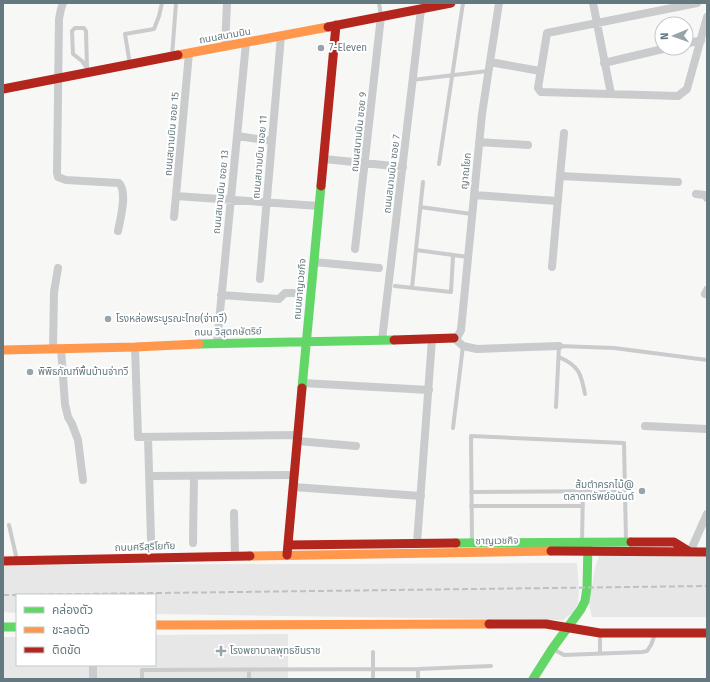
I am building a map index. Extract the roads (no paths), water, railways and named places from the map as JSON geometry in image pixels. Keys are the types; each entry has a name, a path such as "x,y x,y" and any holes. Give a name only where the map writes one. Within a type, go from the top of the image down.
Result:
{"street":[{"path":"63,3 59,19 56,166 58,177 66,180 119,183 123,189 123,196 118,232"},
{"path":"225,47 228,3"},
{"name":"ถนนสนามบิน","path":"3,89 58,80 87,71 130,65 451,3"},
{"name":"ญาณโยก","path":"454,338 458,336 461,330 479,142 499,3"},
{"path":"593,3 611,94"},
{"path":"697,3 547,33 538,88 541,92 678,96 687,89 707,17"},
{"name":"ถนนสนามบิน ซอย 7","path":"382,340 421,9"},
{"name":"ถนนสนามบิน ซอย 9","path":"355,249 381,16"},
{"name":"ถนนชาญเวชกิจ","path":"287,555 336,25"},
{"name":"ถนนสนามบิน ซอย 11","path":"260,278 281,36"},
{"path":"694,42 701,40"},
{"name":"ถนนสนามบิน ซอย 13","path":"217,343 246,43"},
{"path":"604,63 654,51"},
{"name":"ถนนสนามบิน ซอย 15","path":"174,217 189,53"},
{"path":"489,67 540,71"},
{"path":"552,267 564,133"},
{"path":"237,136 272,141"},
{"path":"479,142 528,145"},
{"path":"324,159 402,167"},
{"path":"560,176 678,182"},
{"path":"696,194 705,195 707,198"},
{"path":"474,195 558,201"},
{"path":"176,196 319,206"},
{"path":"314,262 379,268"},
{"path":"58,268 54,298 57,349 65,404 68,416 78,440 83,480"},
{"path":"221,295 279,300 285,293 299,293"},
{"path":"454,338 463,346 477,349 559,346"},
{"name":"ถนน วิสุตกษัตริย์","path":"3,350 135,347 217,343 454,338"},
{"path":"417,543 432,339"},
{"path":"135,347 138,437 298,438 356,446"},
{"path":"303,383 429,390"},
{"path":"645,426 707,429"},
{"path":"148,437 151,539"},
{"path":"149,476 294,475"},
{"path":"193,544 194,476"},
{"path":"293,487 421,496"},
{"path":"234,513 235,556"},
{"path":"288,545 417,543 586,545 626,542 674,542 690,552 707,514"},
{"path":"532,679 585,601 587,588 586,545"},
{"name":"ชาญเวชกิจ","path":"287,555 586,545 707,552"},
{"name":"ถนนศรีสุริโยทัย","path":"3,561 287,555"},
{"path":"156,625 546,624 600,633 707,633"},
{"path":"3,627 16,627"},
{"path":"93,666 93,679"}],"lane":[{"path":"130,65 125,34 154,29 162,3"},
{"path":"172,56 176,3"},
{"path":"380,3 381,16"},
{"path":"438,164 462,3"},
{"path":"75,28 86,29 87,71 82,61 72,54 72,31 75,28"},
{"path":"412,80 452,76 489,67"},
{"path":"412,288 423,182"},
{"path":"420,207 472,214"},
{"path":"416,250 468,257"},
{"path":"395,286 451,292 454,256"},
{"path":"453,428 463,346"},
{"path":"556,407 559,346 614,348 707,360"},
{"path":"559,357 571,363 582,377 585,394"},
{"path":"472,543 471,436 624,443 626,542"},
{"path":"471,492 583,490 626,491"},
{"path":"583,490 582,506 586,545"},
{"path":"471,506 582,506"},
{"path":"9,525 17,561"},
{"path":"600,633 600,653"},
{"path":"552,649 564,655 647,651 656,633"},
{"path":"373,652 373,679"},
{"path":"142,679 142,670 418,669 491,666"},
{"path":"418,669 418,679"},
{"path":"249,670 249,679"}],"railway":[{"path":"81,594 707,586"},
{"path":"3,595 16,595"}],"place":[{"name":"7-Eleven","path":"321,48"},
{"name":"โรงหล่อพระบูรณะไทย(จ่าทวี)","path":"108,319"},
{"name":"พิพิธภัณฑ์พื้นบ้านจ่าทวี","path":"30,372"},
{"name":"ส้มตำครกไม้@ ตลาดทรัพย์อนันต์","path":"642,491"},
{"name":"โรงพยาบาลพุทธชินราช","path":"221,651"}]}
